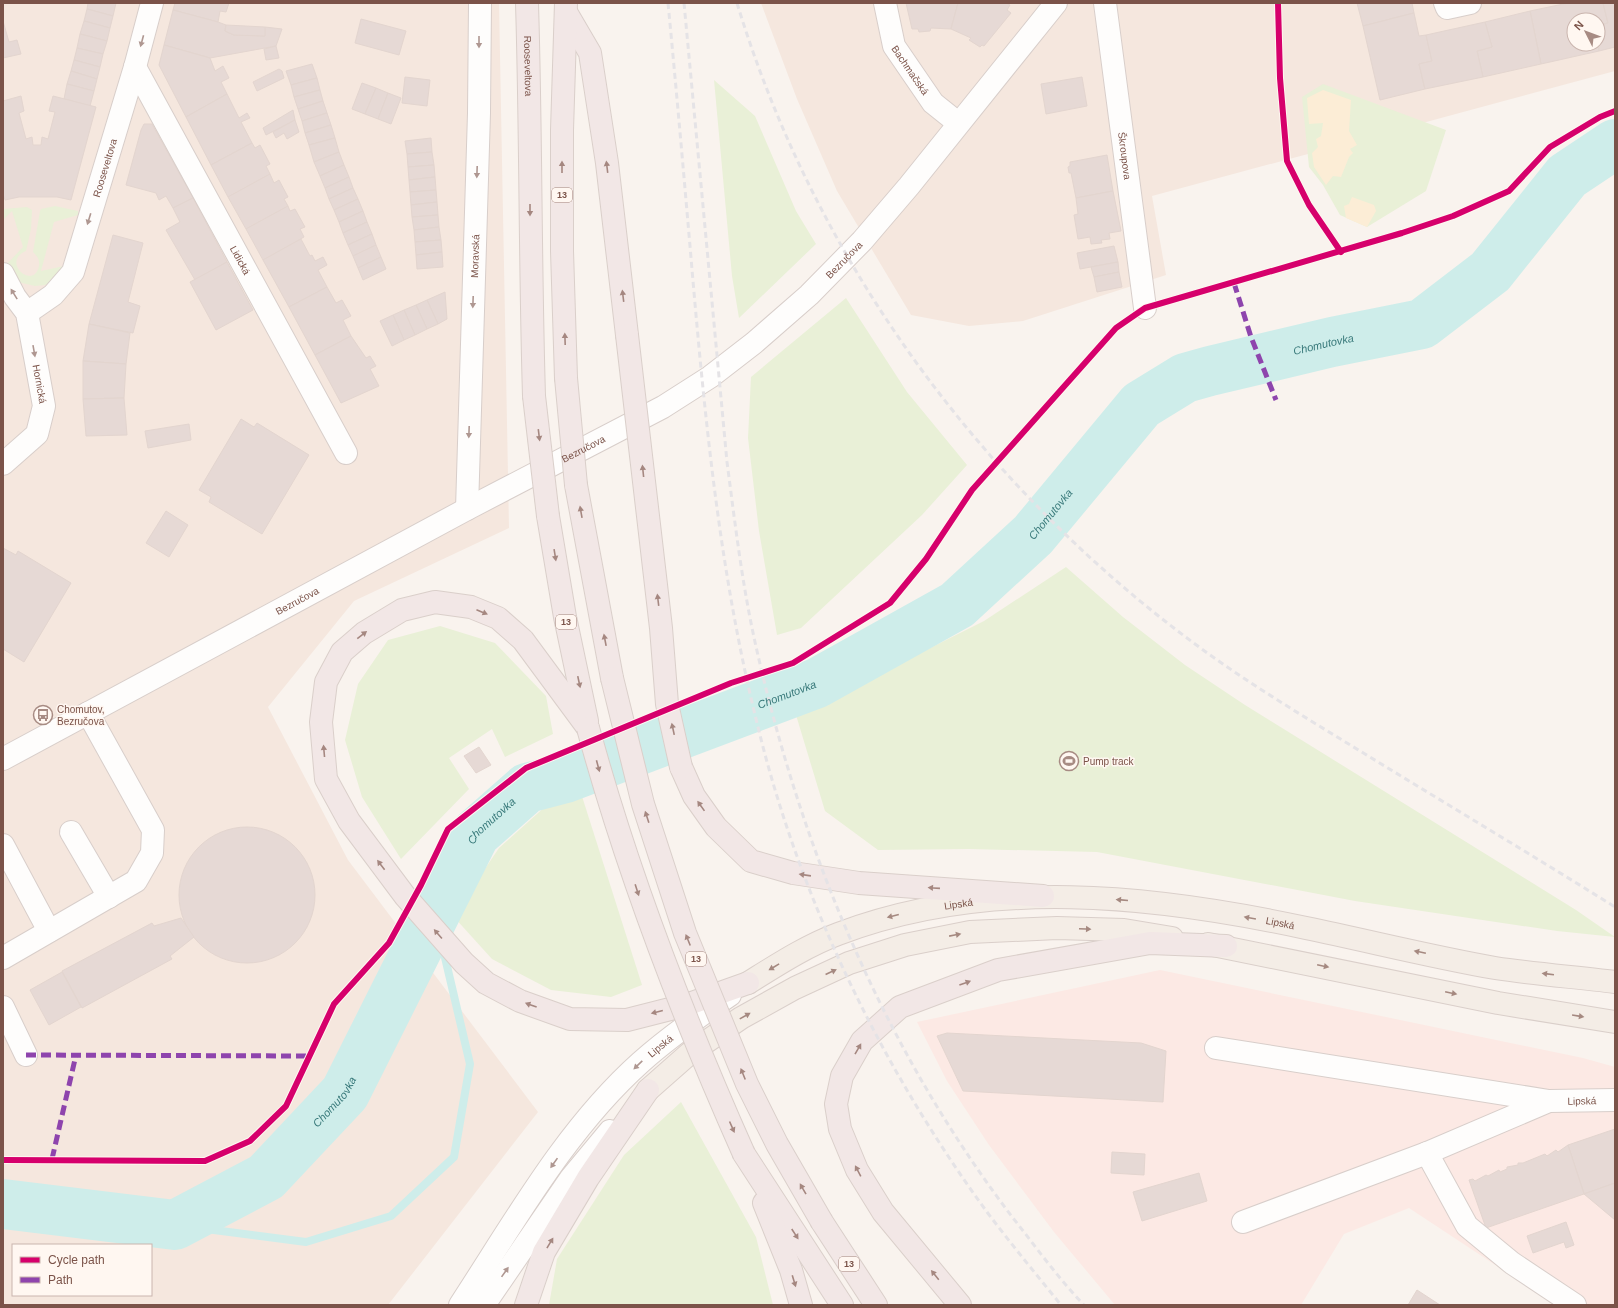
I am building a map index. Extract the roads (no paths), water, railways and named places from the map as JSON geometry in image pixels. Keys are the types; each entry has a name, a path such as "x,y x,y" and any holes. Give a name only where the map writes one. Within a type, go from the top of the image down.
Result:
{"highway":[{"name":"Rooseveltova","path":"527,3 530,129 530,256 534,396 548,516 565,617 588,728"},
{"path":"566,8 590,52 607,164 661,628 667,704 681,767 694,796 716,827 752,861 793,873 859,883 1043,896"},
{"name":"13","path":"566,8 562,130 562,251 566,378 576,485 612,678 643,804 685,933 747,1084 777,1144 822,1222 876,1305"},
{"path":"588,728 523,640 498,618 470,607 436,602 402,610 364,633 342,652 326,682 321,722 326,779 349,821 405,896 464,963 486,984 520,1001 570,1019 627,1020 686,1004 748,983"},
{"name":"13","path":"588,728 608,801 650,926 710,1077 744,1154 842,1305"},
{"path":"960,1305 883,1212 857,1170 840,1129 836,1104 842,1076 862,1041 900,1007 998,970 1150,943 1226,946"},
{"path":"526,1305 544,1252 588,1178 648,1090"},
{"path":"744,1154 791,1270 801,1305"}],"main road":[{"name":"Lipská","path":"748,983 787,959 837,935 892,916 960,902 1043,896 1107,898 1176,905 1303,927 1495,968 1615,982"},
{"path":"648,1090 690,1053 741,1018 796,988 849,963 905,946 970,932 1057,928 1124,930 1226,946 1498,1003 1615,1022"}],"street":[{"name":"Rooseveltova","path":"27,313 53,296 73,272 135,67 152,3"},
{"name":"Moravská","path":"467,509 479,113 480,3"},
{"name":"Bachmačská","path":"885,3 894,46 933,103 958,123"},
{"name":"Bezručova","path":"3,759 467,509 663,407 710,377 754,343 809,295 862,241 1056,3"},
{"name":"Škroupova","path":"1105,3 1145,308"},
{"path":"1445,3 1447,8 1470,3"},
{"name":"Lidická","path":"135,67 346,453"},
{"path":"3,274 15,297 27,313"},
{"name":"Hornická","path":"3,464 37,434 44,406 27,313"},
{"path":"3,958 136,881 152,853 154,830 88,713"},
{"path":"71,832 109,897"},
{"path":"3,845 50,931"},
{"name":"Lipská","path":"460,1305 554,1163 590,1115 640,1063 679,1030 748,983"},
{"path":"3,1007 26,1055"},
{"path":"1216,1048 1549,1101"},
{"path":"484,1305 571,1178 610,1131 648,1090"},
{"name":"Lipská","path":"1549,1101 1615,1100"},
{"path":"1243,1222 1427,1153 1549,1101"},
{"path":"1427,1153 1467,1226 1512,1263 1575,1305"}],"waterway":[{"name":"Chomutovka","path":"3,1204 175,1225 266,1177 345,1093 475,834 527,788 565,778 817,683 957,605 1033,535 1141,405 1185,378 1332,342 1422,324 1490,272 1567,176 1615,144"},
{"path":"175,1225 306,1242 391,1216 454,1157 470,1064 443,949"}],"railway":[{"path":"668,3 703,393 716,504 724,559 744,668 775,788 796,853 820,916 848,979 879,1040 912,1099 948,1157 987,1212 1061,1305"},
{"path":"684,3 727,462 739,553 755,642 774,720 797,796 823,871 853,945 887,1016 925,1086 967,1153 1013,1218 1056,1273 1084,1305"},
{"path":"737,3 770,98 811,189 860,277 915,360 976,439 1044,513 1117,581 1215,659 1300,714 1615,907"}],"place":[{"name":"Chomutov, Bezručova","path":"43,715"},
{"name":"Pump track","path":"1069,761"}]}
